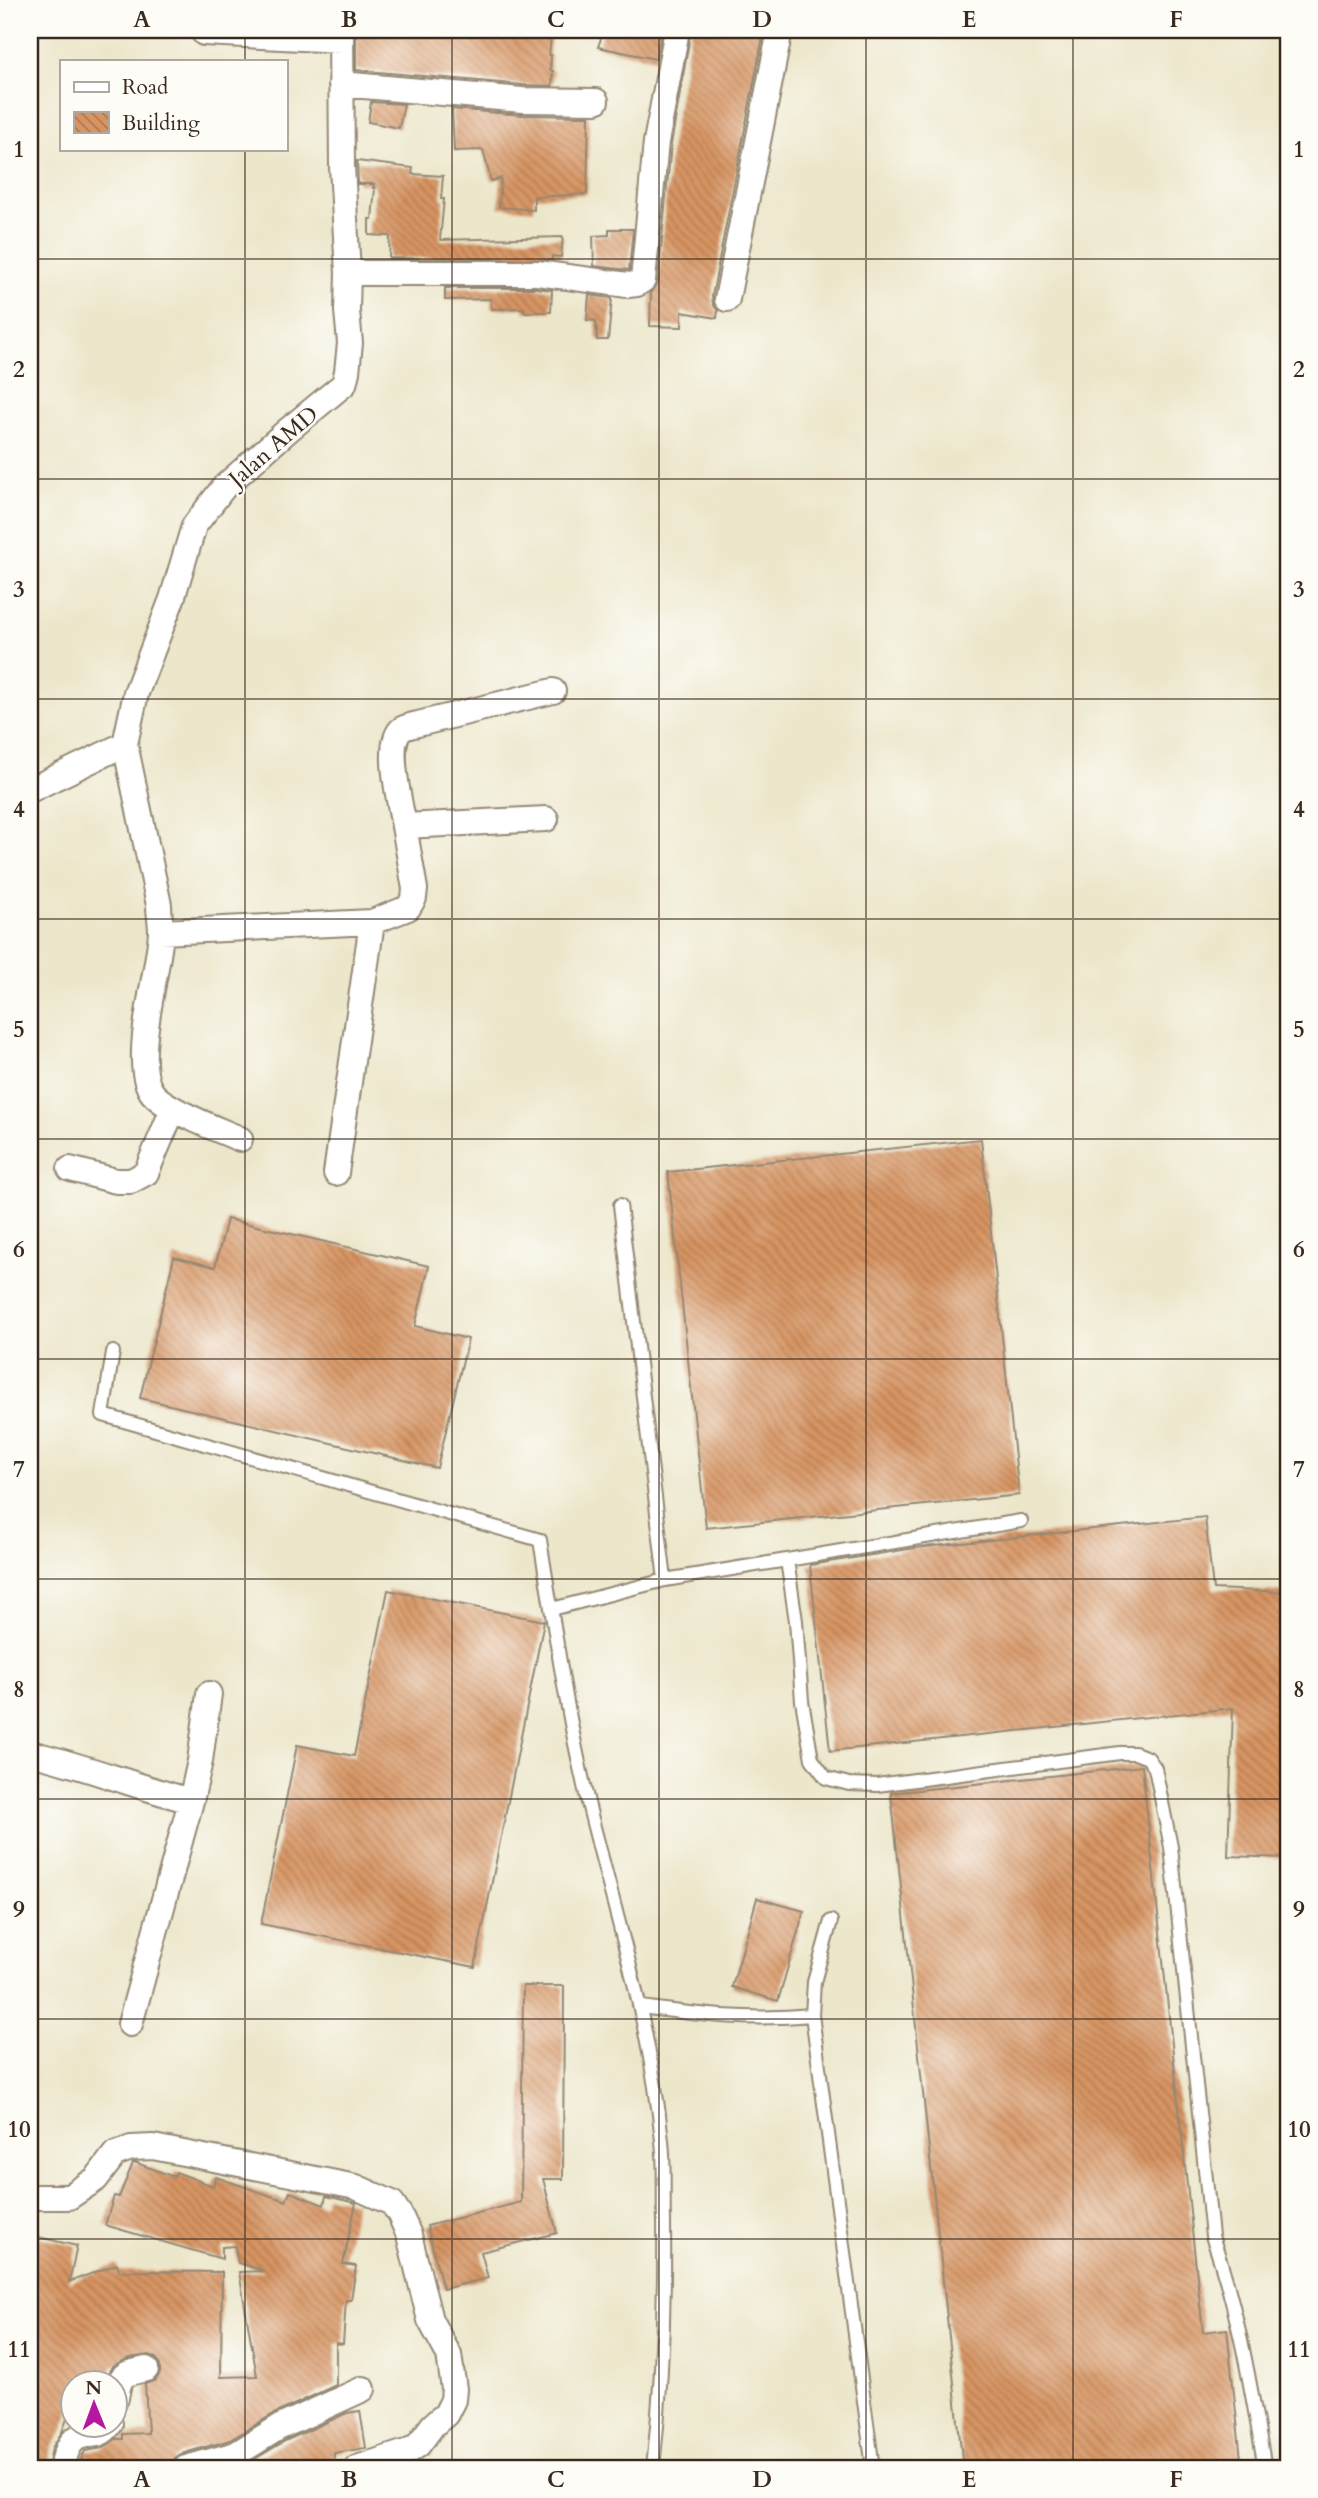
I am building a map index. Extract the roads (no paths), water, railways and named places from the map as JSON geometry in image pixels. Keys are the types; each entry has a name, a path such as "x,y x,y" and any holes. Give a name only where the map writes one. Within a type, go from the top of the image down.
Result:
{"street":[{"path":"348,273 537,273 628,285 643,280 656,142 677,30"},
{"path":"727,299 780,30"},
{"path":"204,33 341,35"},
{"name":"Jalan AMD","path":"125,744 136,693 172,600 194,526 224,487 344,384 350,343 342,166 341,35"},
{"path":"341,85 522,100 596,102"},
{"path":"161,932 372,922 408,908 415,890 394,757 394,741 401,730 553,691"},
{"path":"30,790 125,744 159,905 161,932 144,1042 144,1072 151,1093 173,1109 240,1139"},
{"path":"404,826 546,819"},
{"path":"336,1173 372,922"},
{"path":"70,1169 116,1181 131,1181 146,1173 173,1109"},
{"path":"130,2024 201,1761 209,1694"},
{"path":"30,1753 71,1762 153,1791 191,1801"},
{"path":"30,2197 69,2197 96,2179 116,2154 131,2148 153,2147 356,2187 392,2203 409,2235 430,2320 449,2355 453,2400 446,2414 433,2425 418,2445 409,2451 357,2468"},
{"path":"130,2374 146,2369"},
{"path":"186,2468 236,2454 278,2428 363,2389"},
{"path":"62,2468 68,2445 78,2438"}],"lane":[{"path":"620,1205 665,1580"},
{"path":"113,1352 103,1415 540,1540 561,1669 589,1808 641,2007 653,2066 663,2143 664,2279 659,2417 653,2468"},
{"path":"552,1609 665,1580 1021,1521"},
{"path":"787,1560 796,1621 802,1701 812,1759 826,1778 849,1784 877,1785 1120,1753 1147,1758 1155,1768 1171,1847 1212,2236 1229,2283 1243,2343 1265,2468"},
{"path":"831,1921 814,1982 815,2045 873,2468"},
{"path":"641,2007 770,2019 813,2015"}]}
